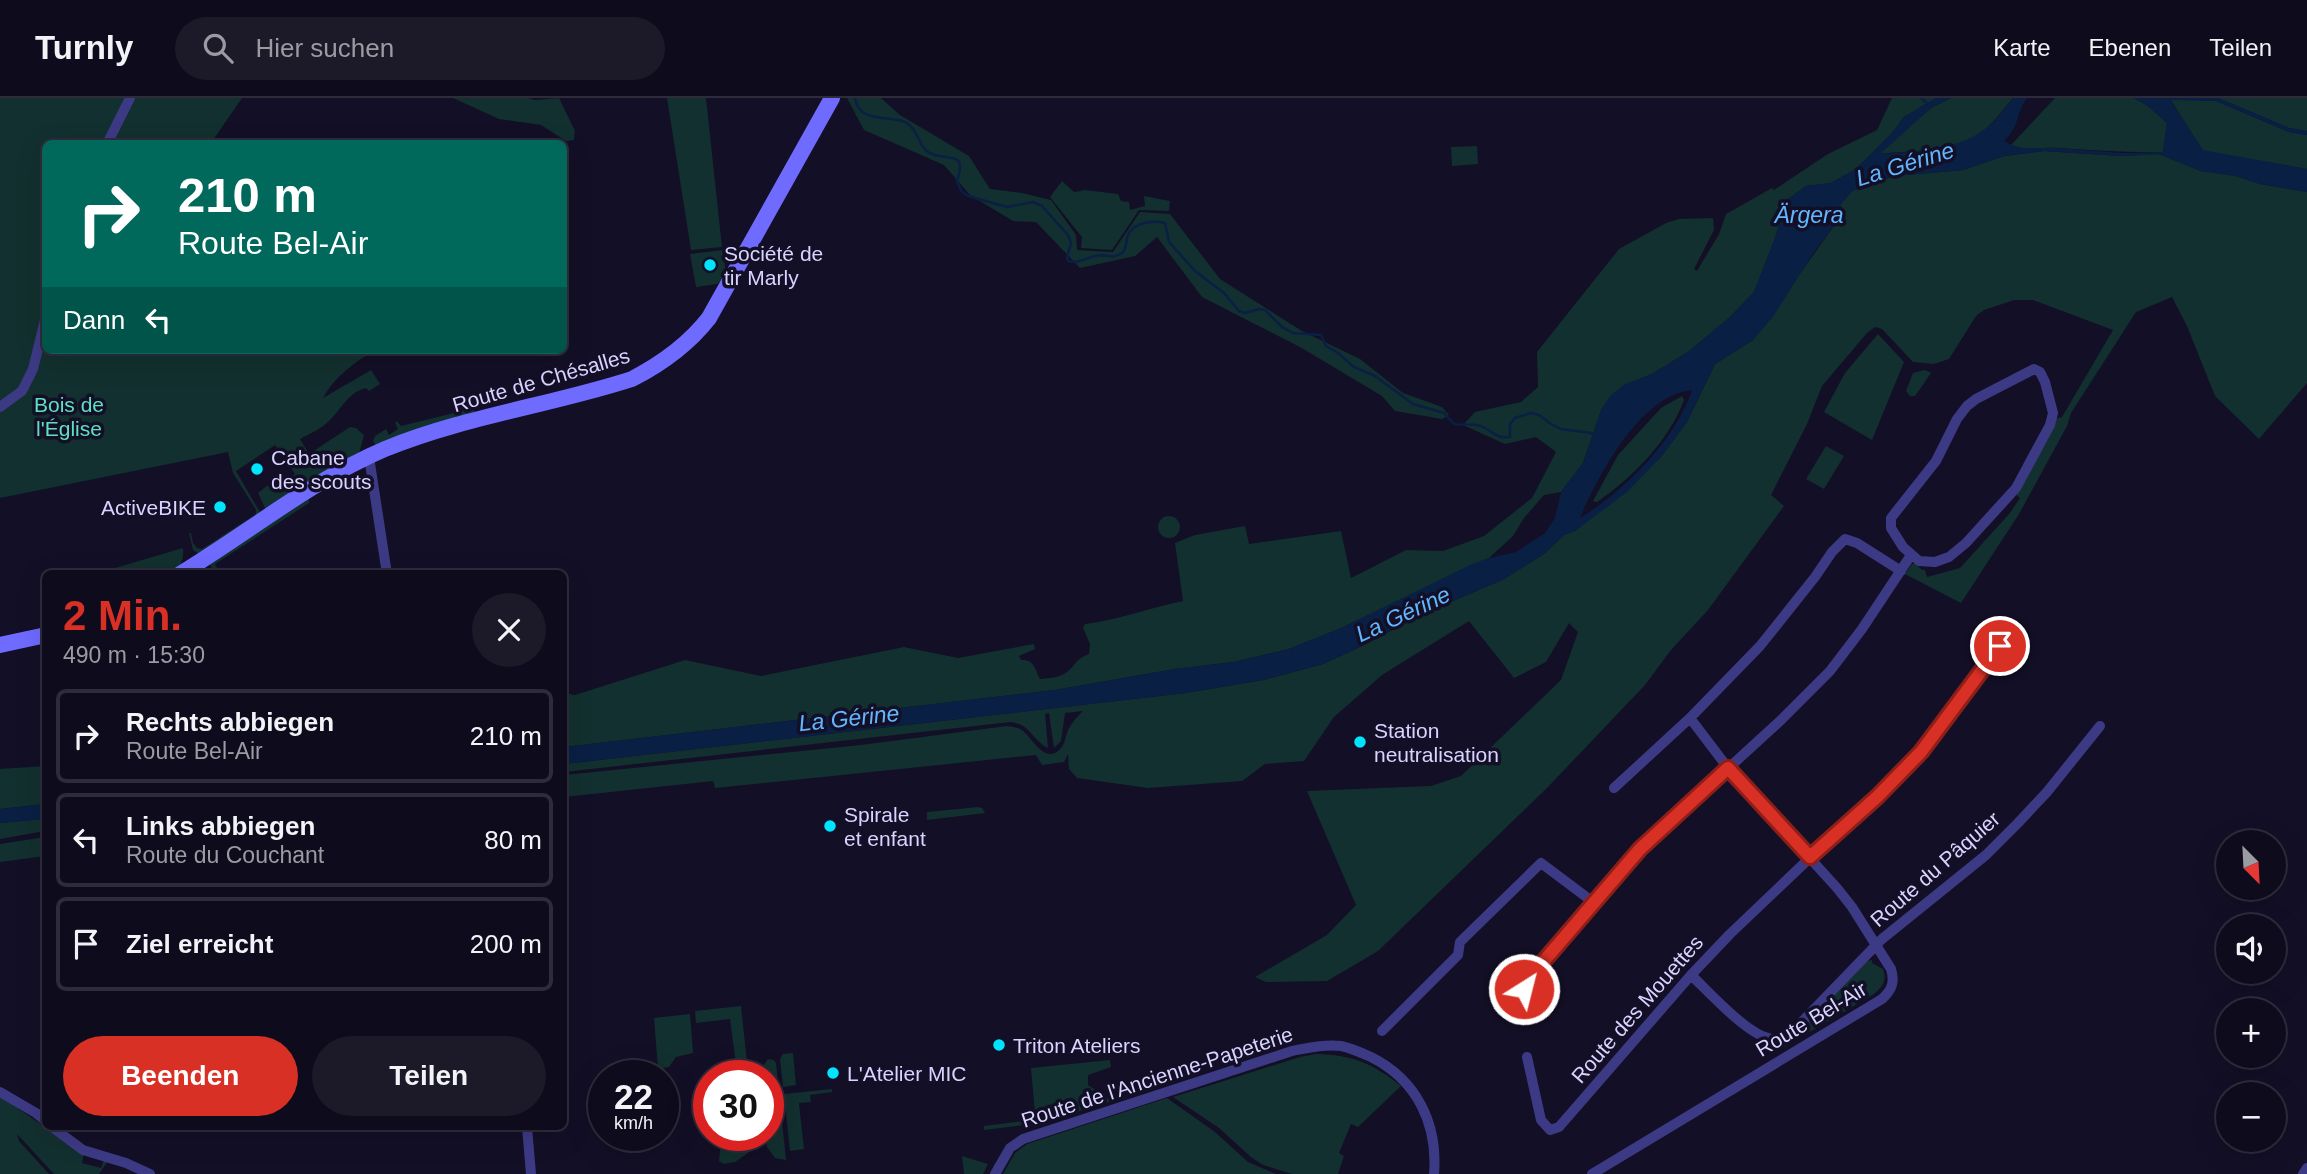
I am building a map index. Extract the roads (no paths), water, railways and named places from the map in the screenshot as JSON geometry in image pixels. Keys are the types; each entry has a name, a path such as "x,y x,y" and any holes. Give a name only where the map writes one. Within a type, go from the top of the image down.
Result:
{"street":[{"path":"109,140 130,98"},
{"name":"Route de Chésalles","path":"191,570 325,481 369,457 431,433 632,379 681,349 709,318 832,98"},
{"path":"0,407 22,391 33,369 42,332"},
{"path":"2034,369 2038,370 2045,382 2053,413 2050,425 2016,488 1950,557 1926,563 1911,555 1891,528 1891,518 1936,461 1957,419 1976,399 2034,369"},
{"path":"369,457 386,570"},
{"path":"1614,788 1690,718 1760,646 1845,539 1857,543 1900,571"},
{"path":"1515,999 1524,989 1525,983 1640,849 1780,721 1830,671 1862,629 1911,555"},
{"path":"0,645 42,636"},
{"name":"Route des Mouettes","path":"1527,1057 1541,1120 1550,1130 1559,1127 1691,975 1759,905 1877,797 1921,752 2000,646"},
{"name":"Route Bel-Air","path":"1592,1174 1882,999 1888,993 1894,977 1852,907 1728,768 1690,718"},
{"name":"Route du Pâquier","path":"1691,975 1751,1029 1765,1038 1778,1038 1793,1031 1914,911 1986,855 2047,792 2100,726"},
{"path":"1382,1031 1458,955 1460,942 1541,863 1593,902"},
{"name":"Route de l'Ancienne-Papeterie","path":"995,1174 1010,1148 1023,1139 1292,1051 1319,1046 1342,1046 1362,1053 1383,1063 1407,1083 1420,1100 1430,1123 1435,1150 1434,1174"},
{"path":"0,1092 42,1118"},
{"path":"56,1130 83,1150 126,1163 150,1174"},
{"path":"527,1130 531,1174"},
{"path":"2302,1174 2307,1168"}],"water":[{"name":"Ärgera","path":"1936,98 1951,98 1931,108 1880,154 1953,145 1967,140 1991,124 2013,98 2027,98 2013,130 2004,141 2018,148 2163,152 2167,123 2134,98 2218,98 2289,128 2307,131 2307,135 2289,132 2216,101 2170,100 2203,150 2307,169 2307,192 2200,171 2159,154 2121,156 2044,151 2004,156 1963,170 1894,176 1852,191 1841,204 1838,220 1812,255 1773,317 1753,340 1715,364 1687,422 1660,458 1627,492 1575,531 1564,535 1544,554 1502,580 1425,613 1323,664 1262,680 1186,693 567,764 567,747 1055,690 1175,669 1234,662 1289,649 1339,629 1472,564 1516,552 1545,533 1555,518 1561,492 1583,463 1602,408 1611,395 1624,385 1652,374 1688,352 1730,317 1754,292 1787,200 1806,186 1831,183 1856,169 1904,117","holes":["1692,390 1674,428 1630,479 1580,518 1610,460 1638,422 1655,406 1673,395"]},
{"path":"42,804 42,819 0,823 0,809"}],"waterway":[{"path":"855,98 862,112 905,122 910,125 927,151 958,161 960,172 957,181 961,191 968,196 1007,207 1033,202 1042,206 1068,235 1071,243 1068,261 1099,255 1119,255 1125,249 1129,233 1136,226 1151,222 1165,223 1169,242 1195,271 1224,293 1239,311 1245,313 1265,310 1282,327 1293,333 1321,335 1326,346 1354,367 1375,376 1413,404 1444,413 1454,424 1480,426 1502,437 1510,437 1510,424 1515,418 1531,413 1561,429 1594,435"},
{"path":"1921,98 1927,103"}],"place":[{"name":"Société de tir Marly","path":"710,265"},
{"name":"Cabane des scouts","path":"257,469"},
{"name":"ActiveBIKE","path":"220,507"},
{"name":"Station neutralisation","path":"1360,742"},
{"name":"Spirale et enfant","path":"830,826"},
{"name":"Triton Ateliers","path":"999,1045"},
{"name":"L'Atelier MIC","path":"833,1073"}],"water label":[{"name":"La Gérine","path":"1905,164"},
{"name":"La Gérine","path":"1403,614"},
{"name":"La Gérine","path":"849,718"}],"park label":[{"name":"Bois de l'Église","path":"69,416"}]}
